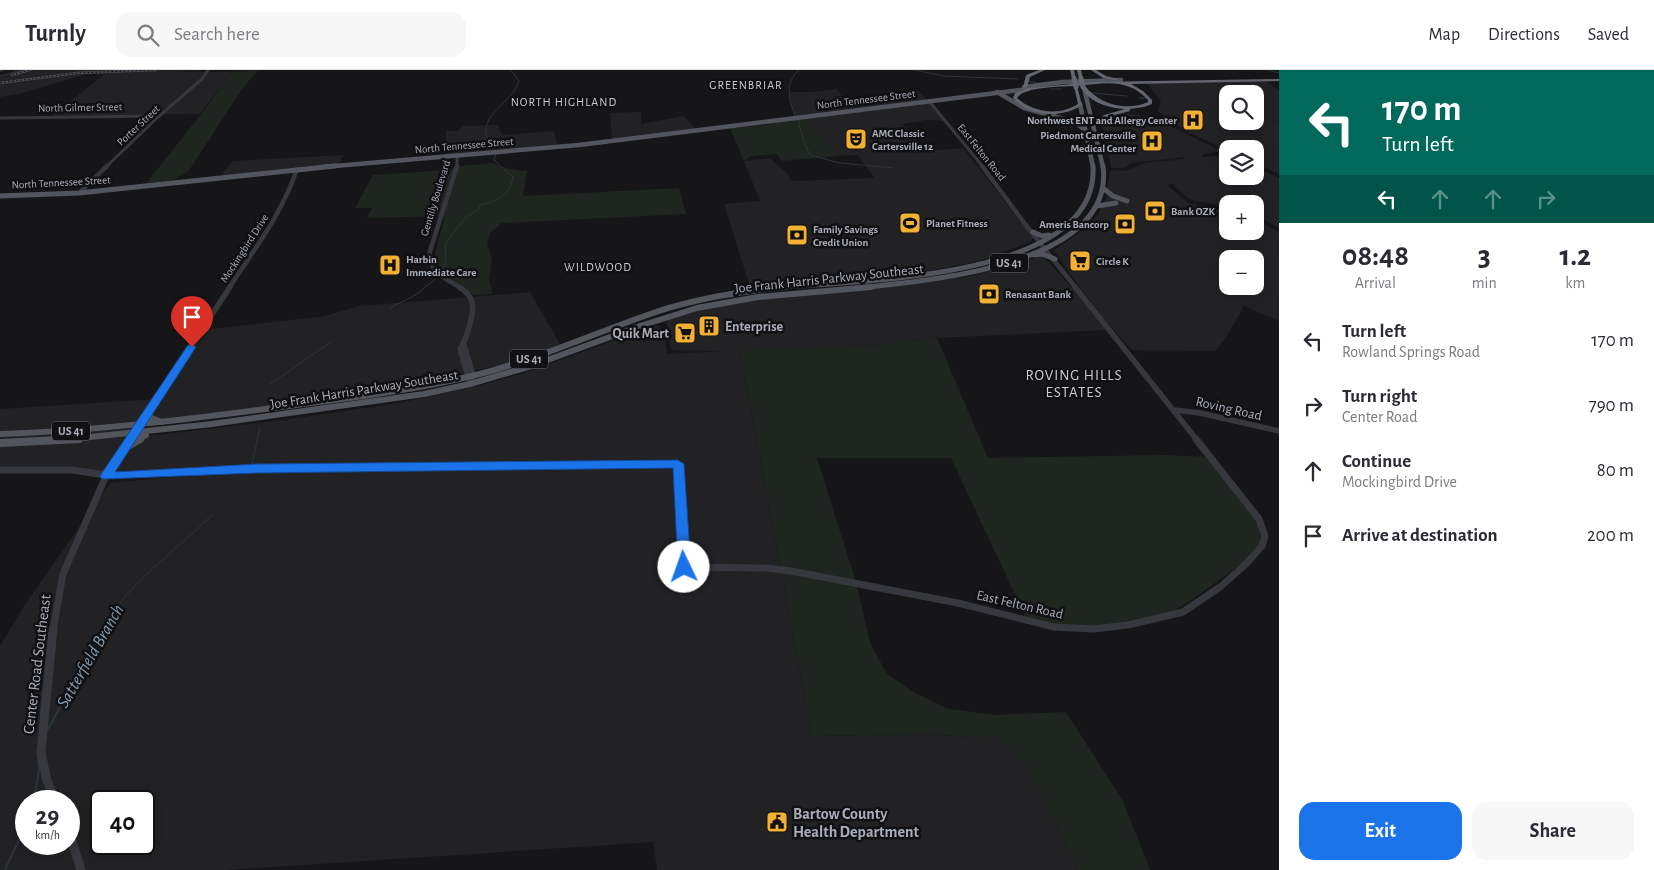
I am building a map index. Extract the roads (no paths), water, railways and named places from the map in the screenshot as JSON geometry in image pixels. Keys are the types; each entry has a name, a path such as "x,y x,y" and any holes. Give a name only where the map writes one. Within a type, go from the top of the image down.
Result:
{"highway":[{"path":"1026,88 1028,76 1043,70"},
{"name":"Joe Frank Harris Parkway Southeast","path":"1072,70 1080,104"},
{"name":"Joe Frank Harris Parkway Southeast","path":"1079,70 1084,88"},
{"path":"1084,88 1095,99 1117,106 1140,107 1150,102 1149,98 1133,86 1093,70"},
{"path":"1118,81 1279,79"},
{"path":"1080,104 1073,110 1062,112 1034,109 1022,104 1016,98 1017,94 1026,88 1118,81 1279,79"},
{"path":"1130,82 1156,102"},
{"path":"1145,82 1139,86 1156,102"},
{"path":"1093,127 1101,118 1110,114 1156,102"}],"main road":[{"path":"997,92 1026,88"},
{"name":"Joe Frank Harris Parkway Southeast","path":"0,441 154,432 398,399 534,362 583,339 656,312 697,300 758,289 946,271 998,259 1043,245 1073,232 1097,206 1104,189 1104,168 1084,88"},
{"path":"997,92 1027,109 1075,122 1086,130 1094,143 1099,168"},
{"name":"North Tennessee Street","path":"929,101 997,92"},
{"name":"North Tennessee Street","path":"0,196 79,193 297,169 445,156 458,159 470,154 600,143 997,92"},
{"path":"987,94 1005,98"},
{"path":"925,96 934,98 964,95"},
{"path":"914,103 933,107 938,101"},
{"name":"Joe Frank Harris Parkway Southeast","path":"0,434 164,423 331,401 470,379 566,354 647,322 662,321 704,306 743,298 930,280 987,269 1030,255 1080,211 1092,188 1093,167 1080,104"},
{"path":"758,128 762,122"},
{"path":"1104,189 1110,195 1126,200"},
{"path":"1097,206 1116,203"},
{"path":"1033,232 1042,236 1054,235"},
{"path":"930,280 1002,261 1043,245"},
{"path":"1030,255 1042,254 1054,259"},
{"path":"847,287 849,285 916,278 946,271"},
{"path":"743,298 751,294 837,285 841,282"},
{"path":"662,321 663,314 674,310 758,289"},
{"path":"566,354 578,346 654,316 656,312"},
{"path":"135,434 152,429 278,412 331,401"},
{"path":"149,414 154,419 164,423"},
{"path":"0,441 134,429 141,425"},
{"path":"111,436 122,440 126,447 154,432"}],"street":[{"name":"Porter Street","path":"79,193 160,116 202,80 208,71"},
{"name":"East Felton Road","path":"106,476 257,468 678,464 684,567 766,568 818,575 958,603 1054,627 1093,629 1128,625 1183,612 1220,587 1246,564 1262,546 1265,536 1259,519 1248,502 1054,259 982,165 929,101"},
{"name":"North Gilmer Street","path":"0,118 160,116"},
{"name":"Gentilly Boulevard","path":"458,159 428,261 434,271 465,291 472,300 464,345 460,353 470,379"},
{"name":"Mockingbird Drive","path":"126,447 272,222 284,202 297,169"},
{"name":"Roving Road","path":"1174,410 1192,412 1237,424 1279,431"},
{"name":"Center Road Southeast","path":"51,790 47,781 41,752 51,663 50,645 63,574 106,476 126,447"},
{"path":"0,470 72,470 106,476"},
{"path":"76,855 81,870"}],"waterway":[{"path":"0,76 22,70"},
{"name":"Satterfield Branch","path":"495,150 488,139 486,129 488,121 515,90 519,81 511,70"},
{"path":"795,116 789,92 791,80 799,70"},
{"path":"915,70 944,76 1018,79"},
{"path":"1268,70 1279,73"},
{"path":"1029,81 1036,83"},
{"path":"1050,89 1061,89"},
{"path":"1092,93 1127,96"},
{"path":"1139,98 1145,98"},
{"path":"798,119 804,142 810,155 840,163 894,168"},
{"name":"Satterfield Branch","path":"442,271 446,260 445,244 466,217 478,210 480,205 502,197 509,189 513,177 494,160 496,154"},
{"name":"Satterfield Branch","path":"390,308 417,294 435,279"},
{"name":"Satterfield Branch","path":"270,384 331,342"},
{"name":"Satterfield Branch","path":"252,464 260,427"},
{"name":"Satterfield Branch","path":"101,631 112,613 138,582 213,514"},
{"name":"Satterfield Branch","path":"47,731 102,629"},
{"name":"Satterfield Branch","path":"36,790 39,770 38,758"},
{"name":"Satterfield Branch","path":"5,870 15,848"}],"railway":[{"path":"12,75 30,70"},
{"path":"0,83 77,73 156,70"}],"place":[{"name":"Northwest ENT and Allergy Center","path":"1193,120"},
{"name":"AMC Classic Cartersville 12","path":"856,139"},
{"name":"Piedmont Cartersville Medical Center","path":"1152,141"},
{"name":"Bank OZK","path":"1155,211"},
{"name":"Planet Fitness","path":"910,223"},
{"name":"Ameris Bancorp","path":"1125,224"},
{"name":"Family Savings Credit Union","path":"797,235"},
{"name":"Circle K","path":"1080,261"},
{"name":"Harbin Immediate Care","path":"390,265"},
{"name":"Renasant Bank","path":"989,294"},
{"name":"Enterprise","path":"709,326"},
{"name":"Quik Mart","path":"685,333"},
{"name":"Bartow County Health Department","path":"777,822"}],"district":[{"name":"GREENBRIAR","path":"746,85"},
{"name":"NORTH HIGHLAND","path":"564,102"},
{"name":"WILDWOOD","path":"598,267"},
{"name":"ROVING HILLS ESTATES","path":"1074,384"}]}
